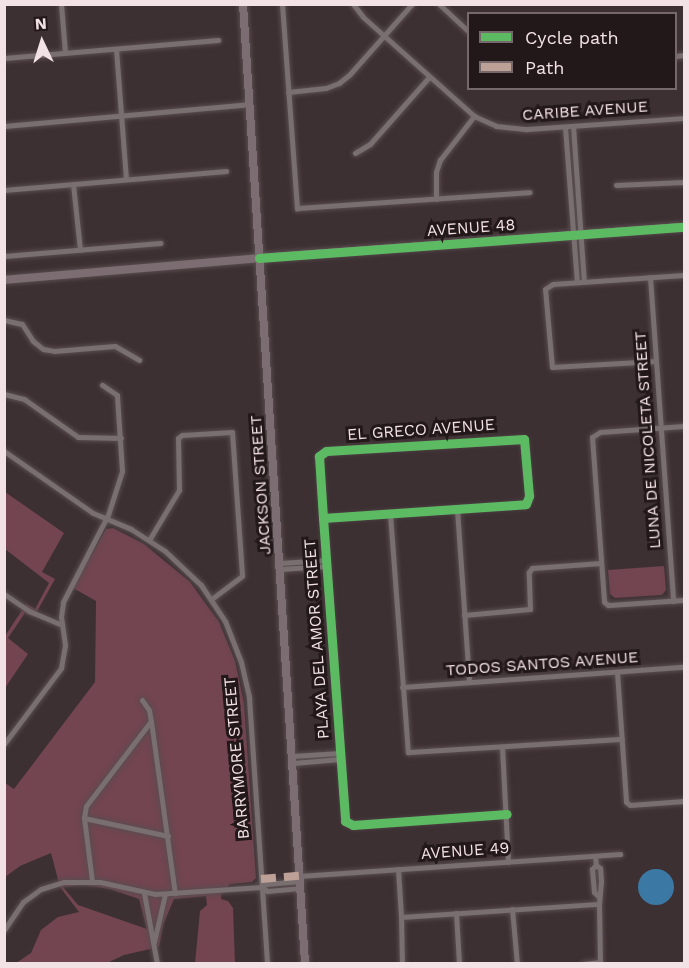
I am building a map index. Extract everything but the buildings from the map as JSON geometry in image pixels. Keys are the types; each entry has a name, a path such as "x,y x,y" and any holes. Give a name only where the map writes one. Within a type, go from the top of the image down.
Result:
{"main road":[{"name":"JACKSON STREET","path":"243,4 305,963"},
{"name":"AVENUE 48","path":"4,280 259,258 684,227"}],"street":[{"path":"61,4 65,53"},
{"path":"282,4 297,208 529,192"},
{"name":"CARIBE AVENUE","path":"353,4 474,116 496,126 514,129 566,127 684,118"},
{"path":"288,92 316,90 339,83 350,74 412,4"},
{"path":"439,4 467,30"},
{"path":"4,58 218,40"},
{"path":"116,49 126,179"},
{"path":"355,153 370,144 429,76"},
{"path":"4,126 249,104"},
{"path":"436,199 436,172 440,160 474,116"},
{"path":"573,126 577,282"},
{"path":"566,127 584,282"},
{"path":"4,190 226,171"},
{"path":"616,185 684,182"},
{"path":"74,184 80,250"},
{"path":"4,256 160,243"},
{"path":"656,361 552,367 546,286 684,275"},
{"name":"LUNA DE NICOLETA STREET","path":"650,277 673,601"},
{"path":"4,320 22,324 33,341 43,350 115,346 139,360"},
{"path":"5,742 61,668 65,645 62,625 65,594 105,520 122,471 117,395 102,384"},
{"path":"4,394 24,399 78,437 121,438"},
{"path":"684,426 593,434 605,604 684,600"},
{"path":"149,540 179,490 178,438 182,435 232,432 242,576 212,599"},
{"name":"EL GRECO AVENUE","path":"320,453 524,439 528,502 457,509"},
{"name":"BARRYMORE STREET","path":"4,451 105,520 131,529 149,540 190,573 212,599 235,643 246,681 267,963"},
{"name":"PLAYA DEL AMOR STREET","path":"320,453 346,824 507,814"},
{"path":"323,518 457,509 469,682"},
{"path":"390,514 408,752 622,739"},
{"path":"280,566 326,563"},
{"path":"464,615 530,609 529,572 532,568 601,563"},
{"path":"4,594 29,611 62,625"},
{"name":"TODOS SANTOS AVENUE","path":"402,687 684,667"},
{"path":"617,672 628,804 684,801"},
{"path":"142,700 149,710 151,721 175,893"},
{"path":"92,881 84,818 86,806 151,721"},
{"path":"502,747 508,862"},
{"path":"293,760 340,756"},
{"path":"84,818 168,836"},
{"name":"AVENUE 49","path":"4,930 23,902 41,889 64,882 92,881 144,893 165,894 262,887 267,891 278,886 300,882 312,876 620,854"},
{"path":"595,856 596,865 600,868 602,892 598,896"},
{"path":"583,963 600,963 599,904 598,896 594,892 592,869 596,865"},
{"path":"398,869 402,963"},
{"path":"593,882 601,881"},
{"path":"144,893 157,963"},
{"path":"154,944 165,894"},
{"path":"401,917 599,904"},
{"path":"512,909 517,963"},
{"path":"456,913 459,963"}],"shaded area":[{"path":"5,492 64,533 42,572 55,579 34,617 25,613 8,638 28,654 5,688 5,636 26,604 35,609 49,583 5,549"},
{"path":"113,528 144,544 190,582 219,622 235,661 244,703 256,878 252,882 230,884 221,895 221,899 228,901 233,908 235,963 195,963 200,911 207,905 206,896 174,899 163,925 159,947 124,955 107,963 16,963 31,953 41,930 58,917 79,912 60,887 51,853 20,866 5,877 5,783 14,789 95,682 96,601 73,588 106,529","holes":["83,885 110,889 139,899 147,929 78,905 63,887"]},
{"path":"664,566 666,590 662,595 615,598 610,594 608,570"}],"water":[{"path":"656,869 669,874 674,887 669,900 656,905 643,900 638,887 643,874"}],"marked path":[{"path":"261,879 299,876"}],"cycle path":[{"path":"259,258 684,227"},
{"path":"323,518 526,504 529,496 524,439 326,451 319,456 323,518 345,821 353,825 507,814"}]}
